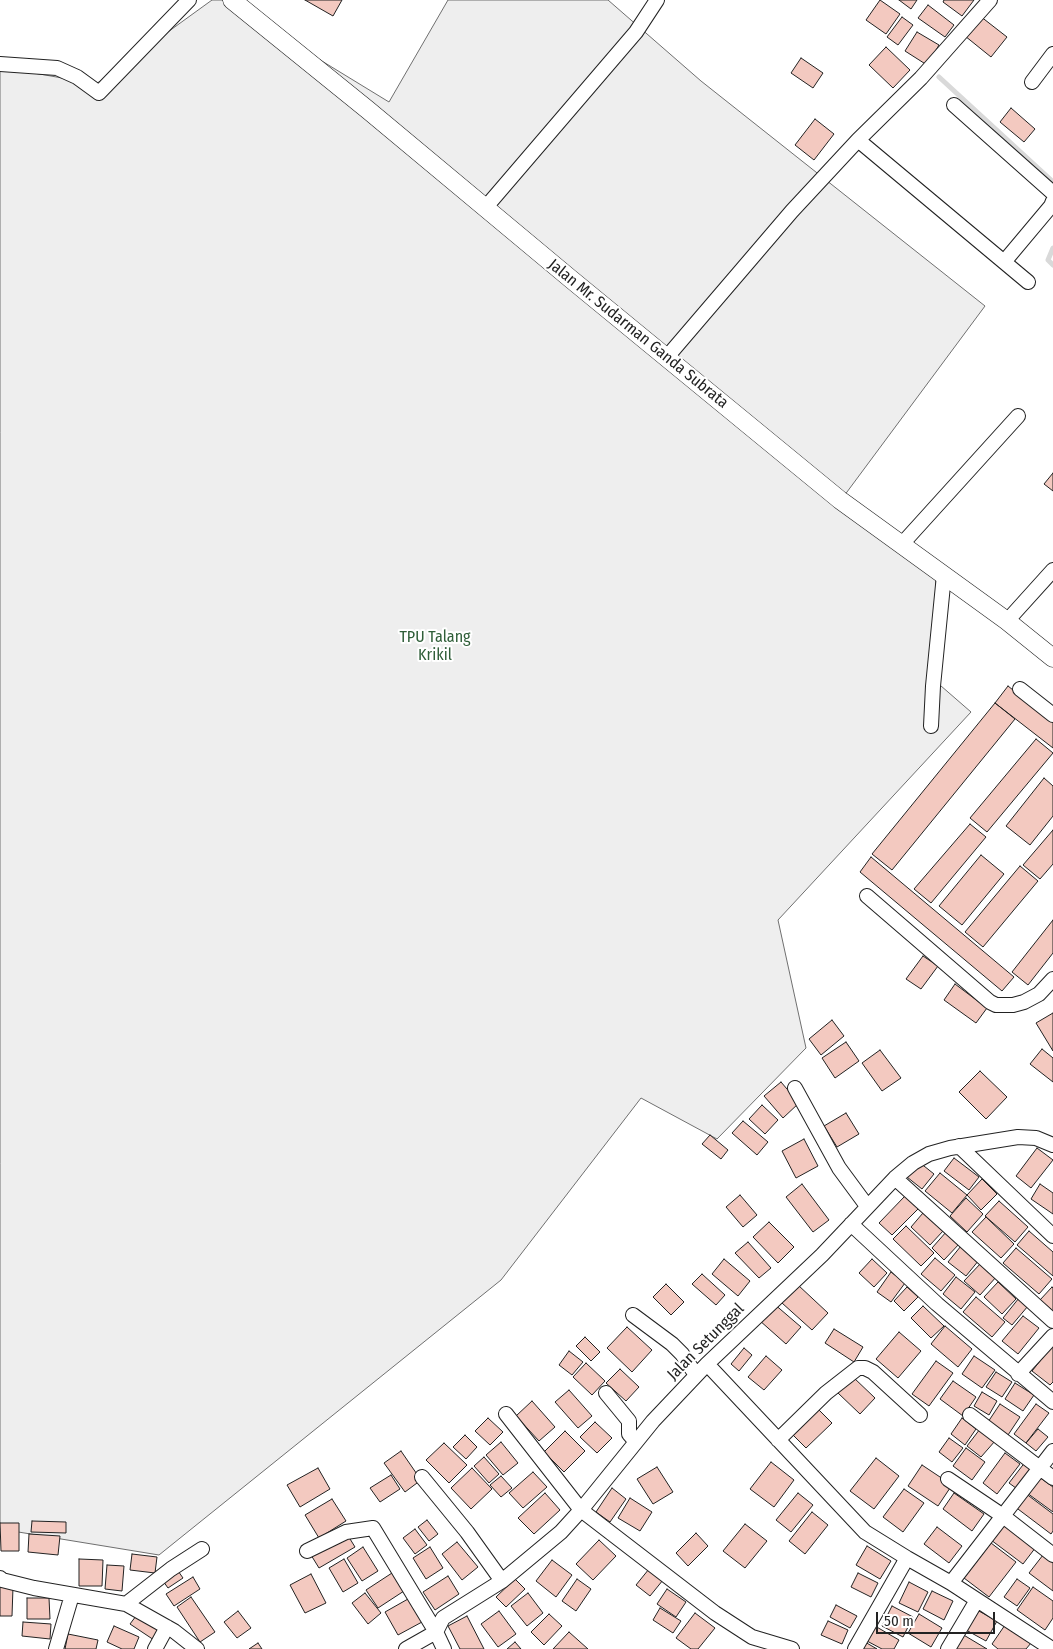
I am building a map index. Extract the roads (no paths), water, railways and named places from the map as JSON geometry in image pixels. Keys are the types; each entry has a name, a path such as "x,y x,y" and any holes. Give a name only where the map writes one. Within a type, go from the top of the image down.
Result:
{"street":[{"path":"0,64 57,68 77,77 100,93 189,0"},
{"name":"Jalan Mr. Sudarman Ganda Subrata","path":"232,0 840,500 1007,621 1053,658"},
{"path":"486,207 636,32 657,0"},
{"path":"667,357 792,211 858,140 922,78 990,0"},
{"path":"1032,82 1053,54"},
{"path":"954,105 1053,193"},
{"path":"858,140 1028,282"},
{"path":"1004,262 1053,201"},
{"path":"902,544 1018,416"},
{"path":"1007,621 1053,570"},
{"path":"931,726 944,575"},
{"path":"1020,689 1053,715"},
{"path":"867,896 990,1002 996,1005 1013,1006 1024,1002 1038,994 1053,979"},
{"path":"795,1088 839,1168 867,1206"},
{"path":"1036,1138 1053,1134"},
{"name":"Jalan Setunggal","path":"436,1632 441,1621 447,1615 502,1581 547,1545 582,1510 666,1406 707,1364 822,1255 867,1206 919,1158 958,1146 1018,1137 1036,1138 1053,1145"},
{"path":"958,1146 1053,1236"},
{"path":"896,1178 1053,1321"},
{"path":"852,1224 937,1304 1053,1402"},
{"path":"633,1315 672,1344 682,1354 696,1375"},
{"path":"1018,1374 1053,1336"},
{"path":"707,1364 865,1532 951,1583 1043,1647"},
{"path":"778,1440 826,1393 858,1368 866,1368 873,1372 920,1415"},
{"path":"606,1393 629,1421 630,1434 636,1442"},
{"path":"506,1414 582,1510 715,1613 752,1637 792,1649"},
{"path":"970,1415 1053,1478"},
{"path":"951,1583 1053,1451"},
{"path":"422,1477 502,1581"},
{"path":"948,1479 1003,1516 1053,1555"},
{"path":"307,1551 346,1532 373,1528 436,1632 444,1649"},
{"path":"126,1604 171,1568 202,1550"},
{"path":"855,1649 906,1558"},
{"path":"0,1578 34,1588 126,1604 182,1636 197,1649"},
{"path":"56,1649 72,1595"},
{"path":"948,1649 977,1600"},
{"path":"154,1649 167,1627"},
{"path":"406,1649 436,1632"}],"waterway":[{"path":"939,77 1053,182"},
{"path":"1053,248 1048,260 1053,265"}],"park label":[{"name":"TPU Talang Krikil","path":"435,647"}]}
